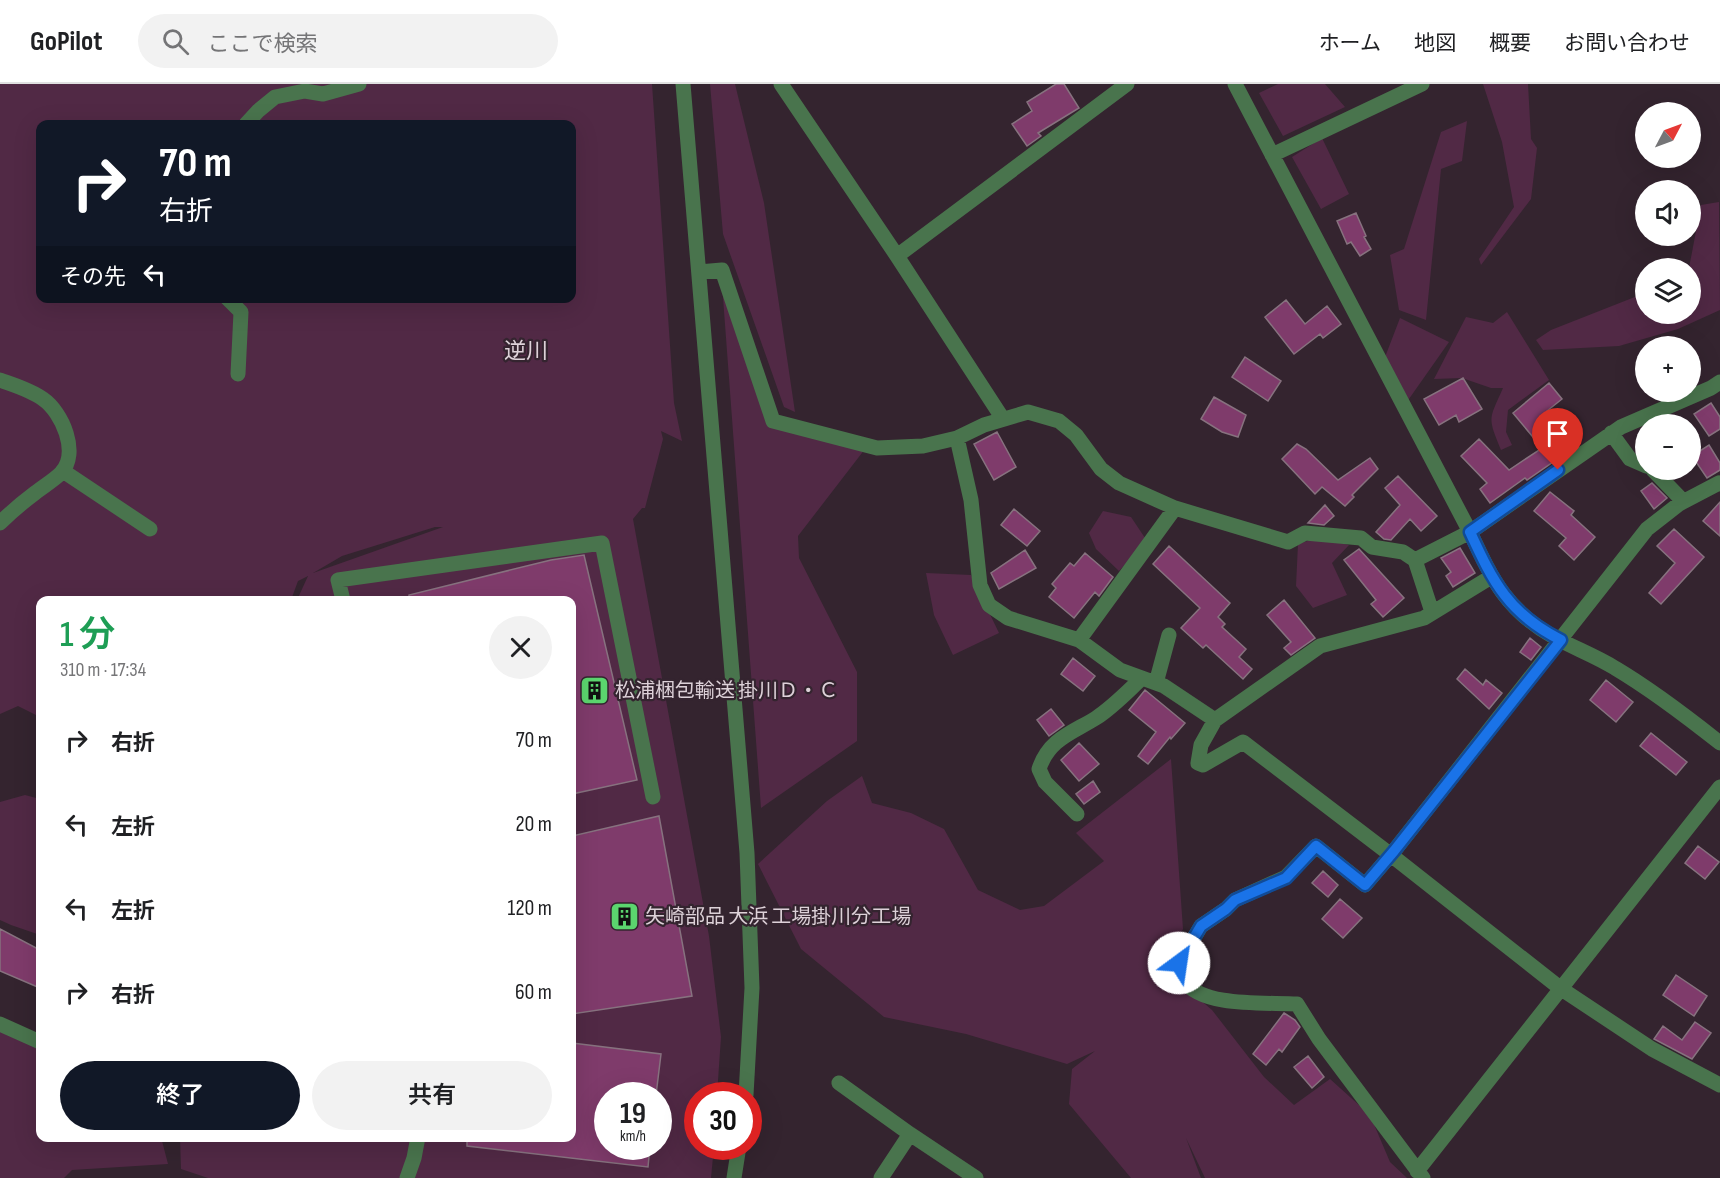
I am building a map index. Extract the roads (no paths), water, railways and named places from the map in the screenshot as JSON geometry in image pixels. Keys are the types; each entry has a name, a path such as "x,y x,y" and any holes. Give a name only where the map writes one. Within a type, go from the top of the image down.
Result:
{"street":[{"path":"250,120 275,97 305,91 323,94 359,84"},
{"path":"683,84 747,853 752,988 747,1082"},
{"path":"781,84 1003,419"},
{"path":"897,256 1127,84"},
{"path":"1235,84 1470,532 1491,577 1508,600 1527,619 1641,683 1720,743"},
{"path":"1272,155 1422,84"},
{"path":"699,272 722,270 773,421 877,448 922,446 957,438 984,425 1028,412 1059,422 1076,435 1101,469 1119,483 1175,508 1288,542 1305,533 1361,538 1372,547 1403,552 1414,560 1432,612"},
{"path":"232,303 242,312 238,374"},
{"path":"0,381 22,388 44,399 60,418 69,438 69,453 63,471 18,505 0,523"},
{"path":"1414,560 1470,532 1621,427 1720,382"},
{"path":"1611,433 1630,459 1635,461"},
{"path":"957,438 971,500 980,585 989,605 1008,618 1079,640 1120,670 1164,686 1215,720"},
{"path":"63,471 150,529"},
{"path":"1663,480 1683,501"},
{"path":"1720,484 1683,501 1647,530 1365,885 1316,846 1286,878 1235,900 1201,926 1179,963 1183,980 1196,992 1217,1000 1297,1004 1319,1039 1420,1174 1560,988 1720,787"},
{"path":"1079,640 1175,508"},
{"path":"342,596 338,580 602,543 653,797"},
{"path":"1491,577 1424,618 1320,646 1215,720 1201,745 1198,763 1203,765 1243,742 1560,988 1652,1049 1720,1085"},
{"path":"1077,814 1045,782 1039,769 1044,754 1069,732 1098,717 1149,680 1169,635"},
{"path":"0,1024 36,1040"},
{"path":"839,1083 976,1178"},
{"path":"881,1178 910,1134"},
{"path":"407,1178 417,1142"},
{"path":"734,1178 737,1160"}],"place":[{"name":"松浦梱包輸送 掛川Ｄ・Ｃ","path":"594,690"},
{"name":"矢崎部品 大浜 工場掛川分工場","path":"624,916"}],"district":[{"name":"逆川","path":"526,350"}]}
